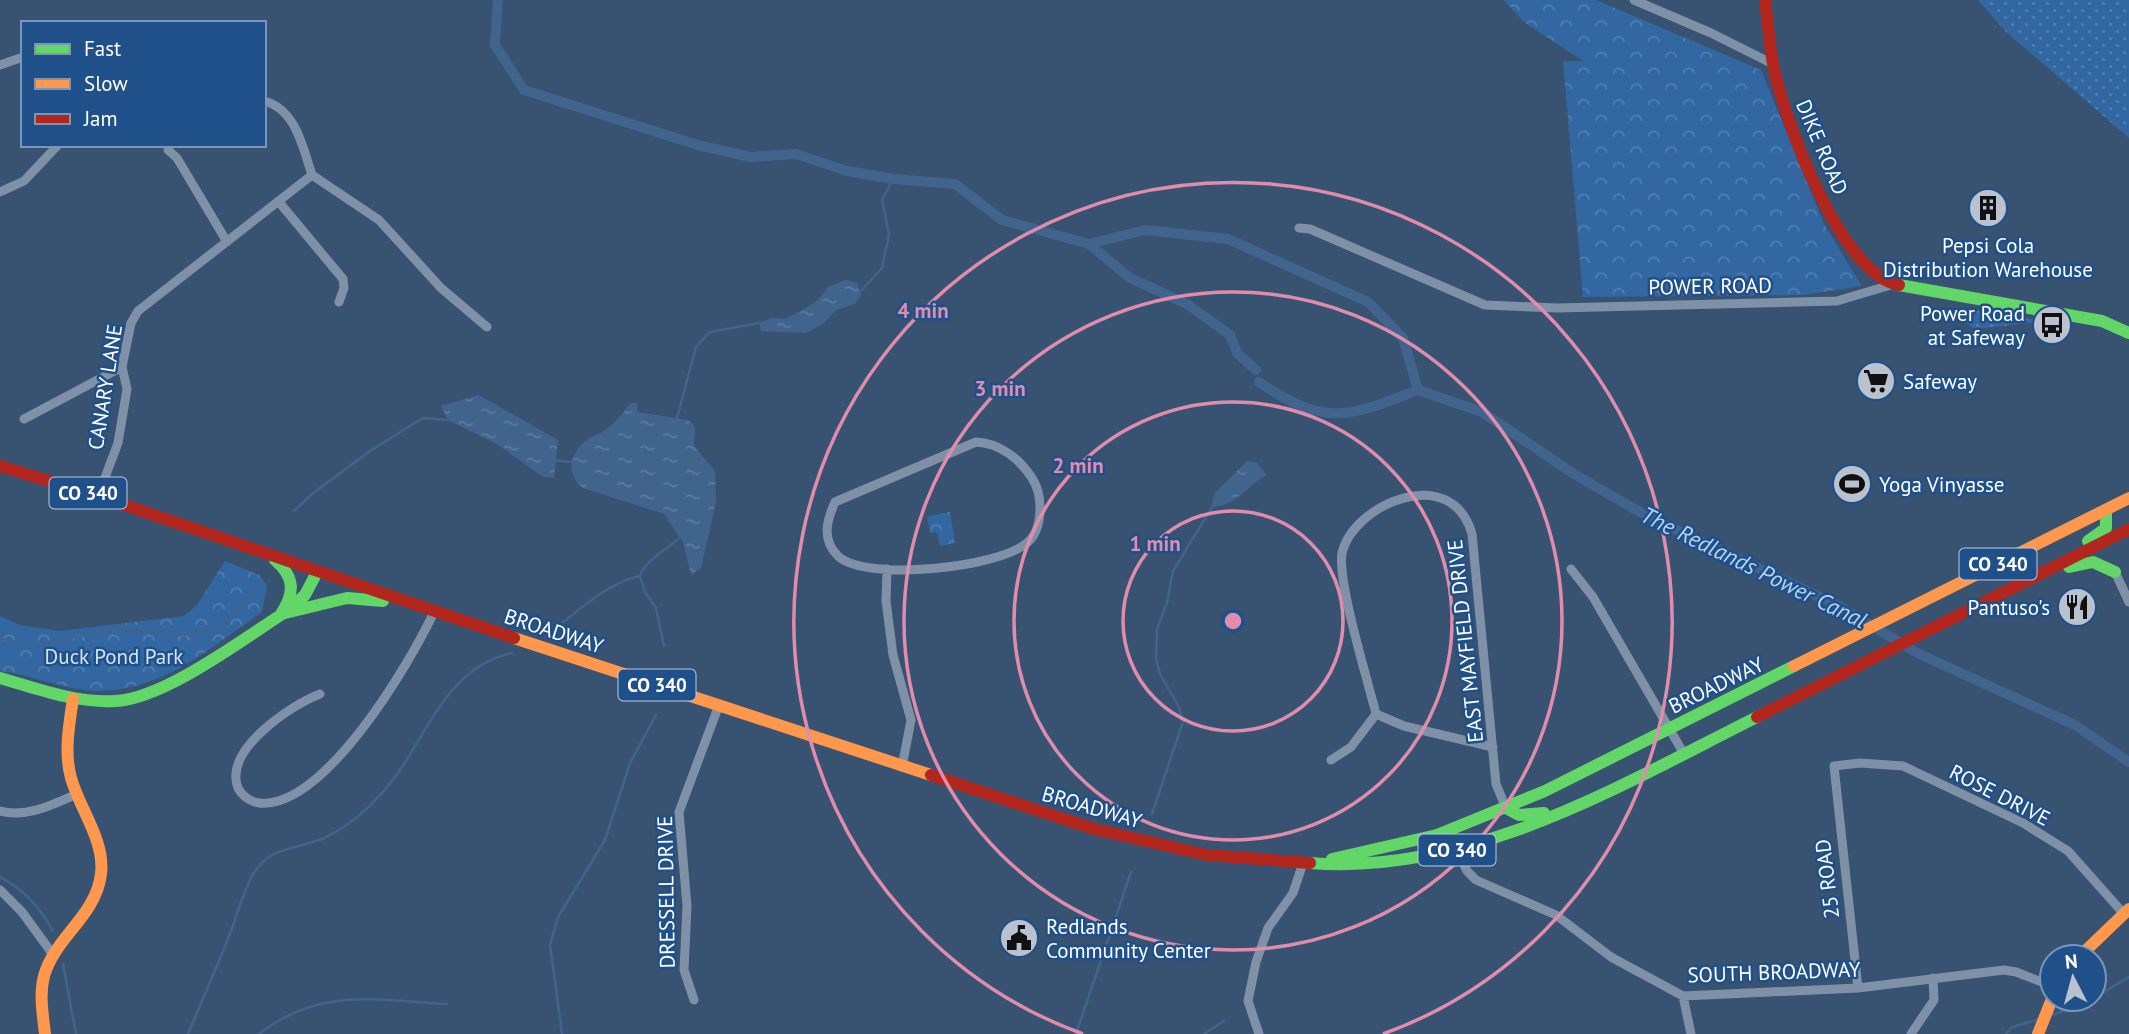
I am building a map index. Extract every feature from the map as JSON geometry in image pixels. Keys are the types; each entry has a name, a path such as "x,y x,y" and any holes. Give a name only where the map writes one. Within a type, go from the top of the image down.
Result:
{"main road":[{"name":"DIKE ROAD","path":"1765,0 1773,64 1788,119 1831,218 1858,258 1894,284"},
{"name":"POWER ROAD","path":"1894,284 2102,321 2129,333"},
{"name":"BROADWAY","path":"0,466 99,496 412,605 1094,829 1152,845 1224,858 1362,866 1396,863 1457,850 1602,794 2129,531"},
{"name":"BROADWAY","path":"1303,863 1417,841 1506,808 1855,637 2129,498"},
{"path":"2012,588 2102,532 2108,523 2106,510"},
{"path":"2115,572 2113,549 2129,531"},
{"path":"262,552 285,567 292,578 292,596 281,614"},
{"path":"2012,588 2086,562 2105,564 2115,572"},
{"path":"0,678 73,699 116,701 149,694 281,614 305,595 317,572"},
{"path":"281,614 347,598 412,605"},
{"path":"45,1034 42,989 46,970 88,913 100,881 102,863 98,846 76,794 68,751 73,699"},
{"path":"1506,808 1519,815 1537,814 1602,794"},
{"path":"2093,943 2126,911"},
{"path":"2038,1034 2047,1013"}],"street":[{"path":"1634,0 1711,33 1773,64"},
{"path":"0,65 21,58"},
{"path":"266,102 278,106 296,129 312,175 379,219 442,288 487,327"},
{"path":"0,192 24,181 56,147"},
{"path":"168,150 177,158 227,242"},
{"name":"CANARY LANE","path":"99,496 118,443 127,389 122,367 131,323 138,311 312,175"},
{"path":"279,202 343,279 344,288 339,302"},
{"name":"POWER ROAD","path":"1299,228 1310,229 1485,305 1562,308 1836,302 1894,284"},
{"path":"24,419 122,367"},
{"path":"976,442 991,443 1009,454 1032,478 1040,500 1040,522 1029,542 1010,555 962,567 887,569 856,565 839,557 827,538 826,521 835,502 976,442"},
{"name":"EAST MAYFIELD DRIVE","path":"1376,714 1342,572 1342,555 1347,539 1355,528 1376,512 1405,497 1445,497 1457,504 1468,517 1472,534 1496,784 1506,808"},
{"path":"887,569 886,601 893,655 911,720 902,767"},
{"path":"1571,569 1594,597 1684,754"},
{"path":"2115,572 2129,602"},
{"path":"320,694 287,712 247,747 237,767 236,778 239,789 246,797 257,803 286,798 316,778 343,752 414,654 435,612"},
{"name":"DRESSELL DRIVE","path":"694,999 684,970 687,906 679,812 719,705"},
{"path":"1331,760 1350,747 1376,714 1404,726 1493,747"},
{"name":"ROSE DRIVE","path":"1833,766 1860,763 1903,766 2023,823 2068,851 2126,911"},
{"name":"25 ROAD","path":"1833,766 1858,988"},
{"path":"0,811 26,813 76,794"},
{"name":"SOUTH BROADWAY","path":"1457,850 1467,872 1476,880 1556,915 1611,957 1683,996 1858,988 2004,970 2038,981"},
{"path":"1259,1034 1248,1001 1256,962 1268,928 1293,893 1303,863"},
{"path":"0,890 22,912 54,956"},
{"path":"1912,1034 1934,1000 1933,978"},
{"path":"1683,996 1691,1034"}],"green space":[{"path":"1504,0 1596,0 1761,70 1824,224 1862,286 1803,295 1583,297 1563,61 1583,61 1524,22"},
{"path":"1978,0 2129,0 2129,138 2005,31"},
{"path":"1964,309 2038,322 1975,329 1967,324"},
{"path":"950,512 955,543 940,546 937,532 930,533 927,516"},
{"name":"Duck Pond Park","path":"225,561 259,575 267,586 262,612 201,655 157,679 110,690 84,690 0,671 0,616 19,625 59,631 184,616 197,605"}],"water":[{"path":"846,280 857,283 861,295 855,304 836,310 823,324 806,333 761,331 759,323 772,318 784,319 803,310 818,300 828,287"},
{"path":"479,395 558,440 554,478 543,477 497,444 448,420 441,406"},
{"path":"631,403 638,403 637,412 688,420 695,427 694,446 715,471 716,502 701,568 691,575 683,542 664,514 583,488 572,472 572,460 579,448 587,440 603,432"},
{"path":"1247,461 1256,462 1267,475 1235,499 1212,507 1214,494"}],"waterway":[{"name":"The Redlands Power Canal","path":"498,0 495,45 524,90 701,146 751,157 796,154 847,171 893,179 955,184 1002,220 1089,244 1145,230 1228,239 1368,302 1403,338 1418,390"},
{"path":"861,291 882,268 889,234 882,200 893,179"},
{"name":"The Redlands Power Canal","path":"1089,244 1130,278 1187,304 1230,335 1237,353 1256,370"},
{"path":"677,418 696,347 710,332 759,323"},
{"name":"The Redlands Power Canal","path":"1259,382 1282,396 1319,412 1353,412 1418,390 1482,412 1574,474 1647,516 1835,604 1919,654 2075,725 2129,762"},
{"path":"294,511 312,494 370,451 423,418 448,420"},
{"path":"554,460 571,462"},
{"path":"1152,814 1183,722 1179,707 1160,674 1156,659 1157,629 1167,603 1173,571 1212,507"},
{"path":"664,646 656,608 645,592 640,576 652,559 680,537"},
{"path":"554,629 616,584 640,576"},
{"path":"0,638 30,643 121,630 174,635 195,634 216,627 231,617 257,580"},
{"path":"188,1034 245,890 259,866 275,853 332,834 361,814 395,777 450,692 467,675 488,662 512,653"},
{"path":"562,1034 550,945 558,917 605,840 630,763 656,715"},
{"path":"1076,1034 1131,872"},
{"path":"0,877 31,900 53,931"},
{"path":"63,964 76,1034"},
{"path":"2108,990 2129,977"},
{"path":"259,1034 281,1019 326,1003 372,999 447,1004"},
{"path":"2050,1016 2058,1013"},
{"path":"2006,1034 2012,1027 2040,1019"},
{"path":"1204,1034 1224,1021"}],"traffic: fast":[{"path":"1899,285 2102,321 2129,333"},
{"path":"2088,541 2106,528 2106,510"},
{"path":"275,560 282,566 291,585 289,599 281,614"},
{"path":"2069,567 2093,562 2115,572"},
{"path":"0,678 86,700 115,701 135,698 181,678 290,609 305,595 317,572"},
{"path":"281,614 347,598 383,601"},
{"path":"1332,859 1437,835 1545,791 1794,666"},
{"path":"1310,863 1369,863 1428,855 1485,841 1542,821 1597,797 1757,717"},
{"path":"1506,808 1519,815 1544,813"}],"traffic: slow":[{"path":"1794,666 2129,498"},
{"path":"514,638 931,775"},
{"path":"45,1034 42,998 44,976 49,962 92,902 101,874 96,837 75,790 69,768 68,739 73,699"},
{"path":"2094,943 2129,909"},
{"path":"2038,1034 2046,1013"}],"traffic: jam":[{"path":"1765,0 1779,88 1818,190 1836,224 1856,253 1877,275 1899,285"},
{"path":"0,466 98,496 514,638"},
{"path":"1757,717 2129,529"},
{"path":"931,775 1094,829 1207,855 1310,863"}],"place":[{"name":"Pepsi Cola Distribution Warehouse","path":"1988,208"},
{"name":"Power Road at Safeway","path":"2052,325"},
{"name":"Safeway","path":"1876,381"},
{"name":"Yoga Vinyasse","path":"1852,484"},
{"name":"Pantuso's","path":"2077,607"},
{"name":"Redlands Community Center","path":"1019,938"}]}
